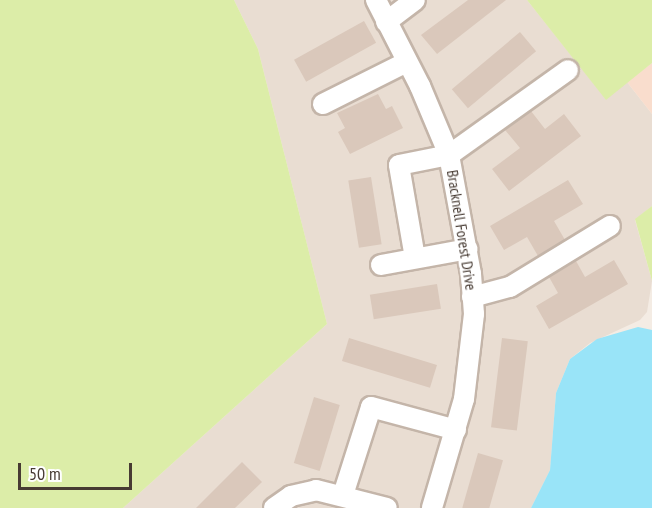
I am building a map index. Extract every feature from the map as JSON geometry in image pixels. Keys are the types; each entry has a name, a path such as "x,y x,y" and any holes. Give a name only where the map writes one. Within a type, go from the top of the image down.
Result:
{"street":[{"name":"Bracknell Forest Drive","path":"376,0 449,154 468,249 472,297 470,361 456,430 432,508"},
{"path":"386,22 415,0"},
{"path":"323,104 407,62"},
{"path":"415,258 399,165 449,154 568,70"},
{"path":"472,297 510,286 610,226"},
{"path":"381,265 468,249"},
{"path":"343,495 371,407 456,430"},
{"path":"274,508 303,492 316,490 387,508"}],"shaded area":[{"path":"234,0 527,0 606,99 627,82 652,114 652,206 635,220 652,281 647,312 640,320 590,343 570,359 556,393 550,470 531,508 123,508 327,324 258,49"},
{"path":"652,63 652,114 627,82"}],"green space":[{"path":"0,0 234,0 258,49 327,324 123,508 0,508"},
{"path":"527,0 652,0 652,63 606,100"},
{"path":"652,206 652,281 635,219"}],"water":[{"path":"638,327 652,330 652,508 531,508 550,470 556,393 570,359 597,339"}],"building":[{"path":"468,0 506,0 437,54 421,35"},
{"path":"364,21 376,43 306,82 294,60"},
{"path":"520,32 536,51 468,108 452,89"},
{"path":"378,94 386,109 392,106 403,128 350,154 338,132 345,128 337,113"},
{"path":"531,111 545,129 564,114 581,136 509,191 492,169 520,148 505,130"},
{"path":"371,177 382,244 359,248 348,181"},
{"path":"568,180 583,204 554,221 565,240 538,256 527,237 504,250 490,226"},
{"path":"614,260 628,284 549,329 536,306 558,293 549,277 576,261 585,277"},
{"path":"437,284 441,309 374,319 370,295"},
{"path":"349,338 437,365 430,388 342,361"},
{"path":"502,338 528,341 517,430 491,427"},
{"path":"314,397 340,405 320,471 294,463"},
{"path":"478,453 503,460 489,508 462,508"},
{"path":"242,462 262,482 235,508 196,508"}]}
